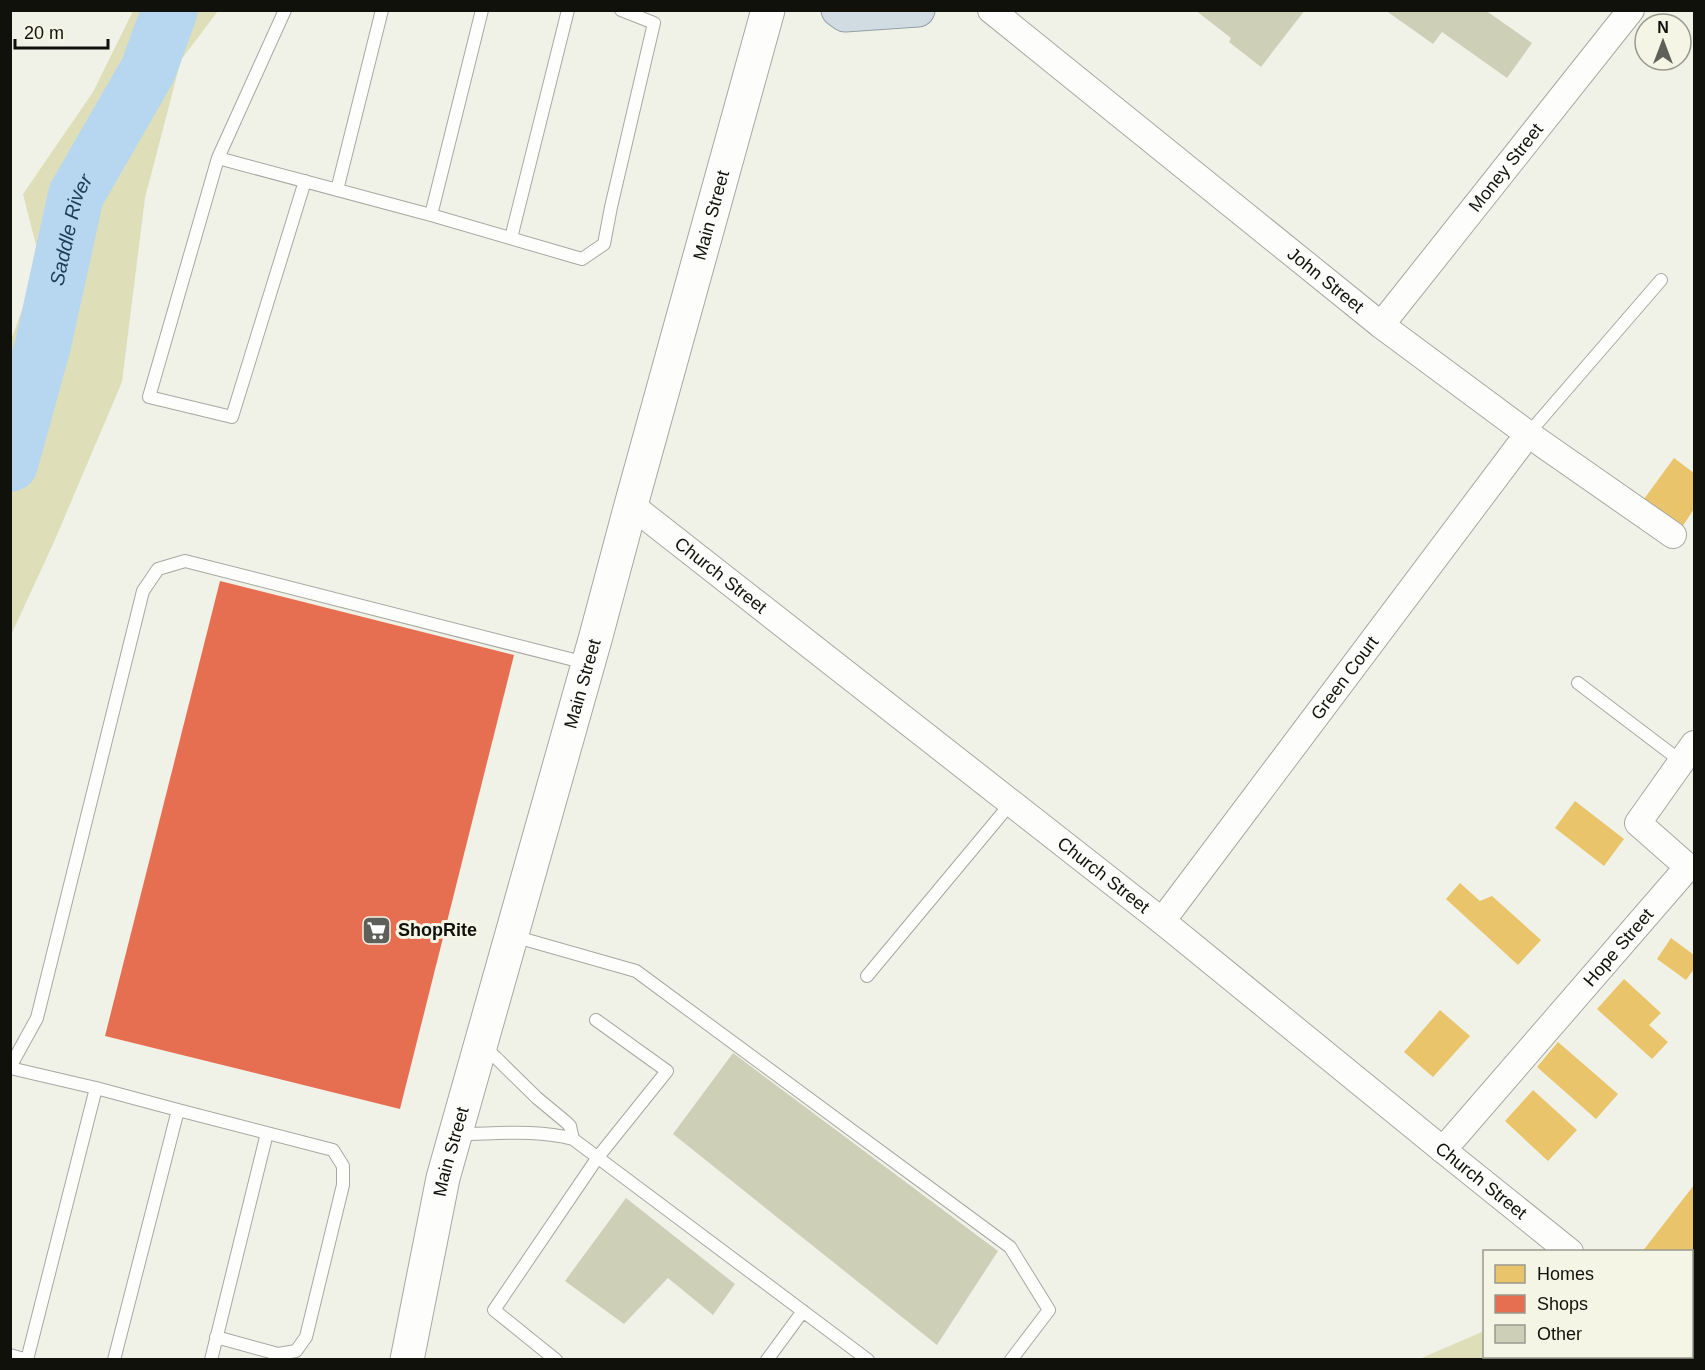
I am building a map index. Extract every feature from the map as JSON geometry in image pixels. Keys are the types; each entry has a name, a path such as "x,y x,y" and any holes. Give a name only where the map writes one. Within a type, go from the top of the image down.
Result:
{"highway":[{"path":"838,10 845,15 918,10"}],"main road":[{"name":"Main Street","path":"407,1359 443,1178 588,664 768,10"}],"street":[{"name":"John Street","path":"991,10 1381,325 1528,434 1673,535"},
{"name":"Money Street","path":"1381,325 1631,10"},
{"name":"Green Court","path":"1162,921 1528,434"},
{"name":"Church Street","path":"631,505 1162,921 1569,1250"},
{"name":"Hope Street","path":"1443,1150 1688,867 1638,823 1688,753"}],"lane":[{"path":"285,10 218,158 149,397 232,417 305,181"},
{"path":"337,190 382,10"},
{"path":"431,215 482,10"},
{"path":"511,238 568,10"},
{"path":"218,158 431,215 582,259 604,244 654,23 621,10"},
{"path":"1528,434 1661,280"},
{"path":"216,1337 278,1354 296,1351 306,1337 343,1185 343,1166 333,1150 10,1068 37,1018 143,591 158,569 185,561 588,664"},
{"path":"1578,683 1688,753"},
{"path":"867,976 1011,803"},
{"path":"511,935 636,971 1010,1247 1049,1310 1011,1359"},
{"path":"556,1359 494,1310 598,1157 667,1071 596,1020"},
{"path":"481,1043 537,1098 570,1126 573,1139"},
{"path":"10,1355 27,1359 96,1088"},
{"path":"114,1359 178,1110"},
{"path":"211,1359 267,1133"},
{"path":"455,1134 544,1134 573,1139 868,1359"},
{"path":"767,1359 803,1311"}],"green space":[{"path":"133,11 218,11 181,60 145,198 122,382 54,542 11,635 11,340 40,261 23,194 93,92"},
{"path":"1483,1331 1483,1358 1676,1359 1417,1360"}],"building: Homes":[{"path":"1674,458 1694,473 1694,509 1682,527 1644,499"},
{"path":"1575,801 1624,839 1604,866 1555,828"},
{"path":"1460,883 1480,901 1492,896 1541,940 1518,965 1446,899"},
{"path":"1671,938 1694,955 1694,969 1686,980 1657,959"},
{"path":"1624,979 1661,1013 1649,1025 1668,1042 1652,1059 1597,1009"},
{"path":"1440,1010 1470,1036 1433,1077 1404,1052"},
{"path":"1558,1042 1618,1094 1596,1119 1537,1067"},
{"path":"1533,1090 1577,1130 1548,1161 1505,1121"},
{"path":"1694,1185 1694,1294 1693,1250 1644,1250"}],"building: Shops":[{"path":"220,581 514,655 400,1109 105,1036"}],"building: Other":[{"path":"1195,10 1305,10 1261,67 1229,42 1231,38"},
{"path":"1385,10 1485,10 1532,43 1507,78 1442,32 1433,44"},
{"path":"733,1053 998,1251 937,1345 673,1134"},
{"path":"626,1198 735,1284 713,1315 668,1278 624,1324 565,1281"},
{"path":"1546,1358 1625,1358 1627,1360 1545,1360"}],"waterway":[{"name":"Saddle River","path":"10,464 43,345 76,195 148,70 170,10"}],"place":[{"name":"ShopRite","path":"377,930"}]}
